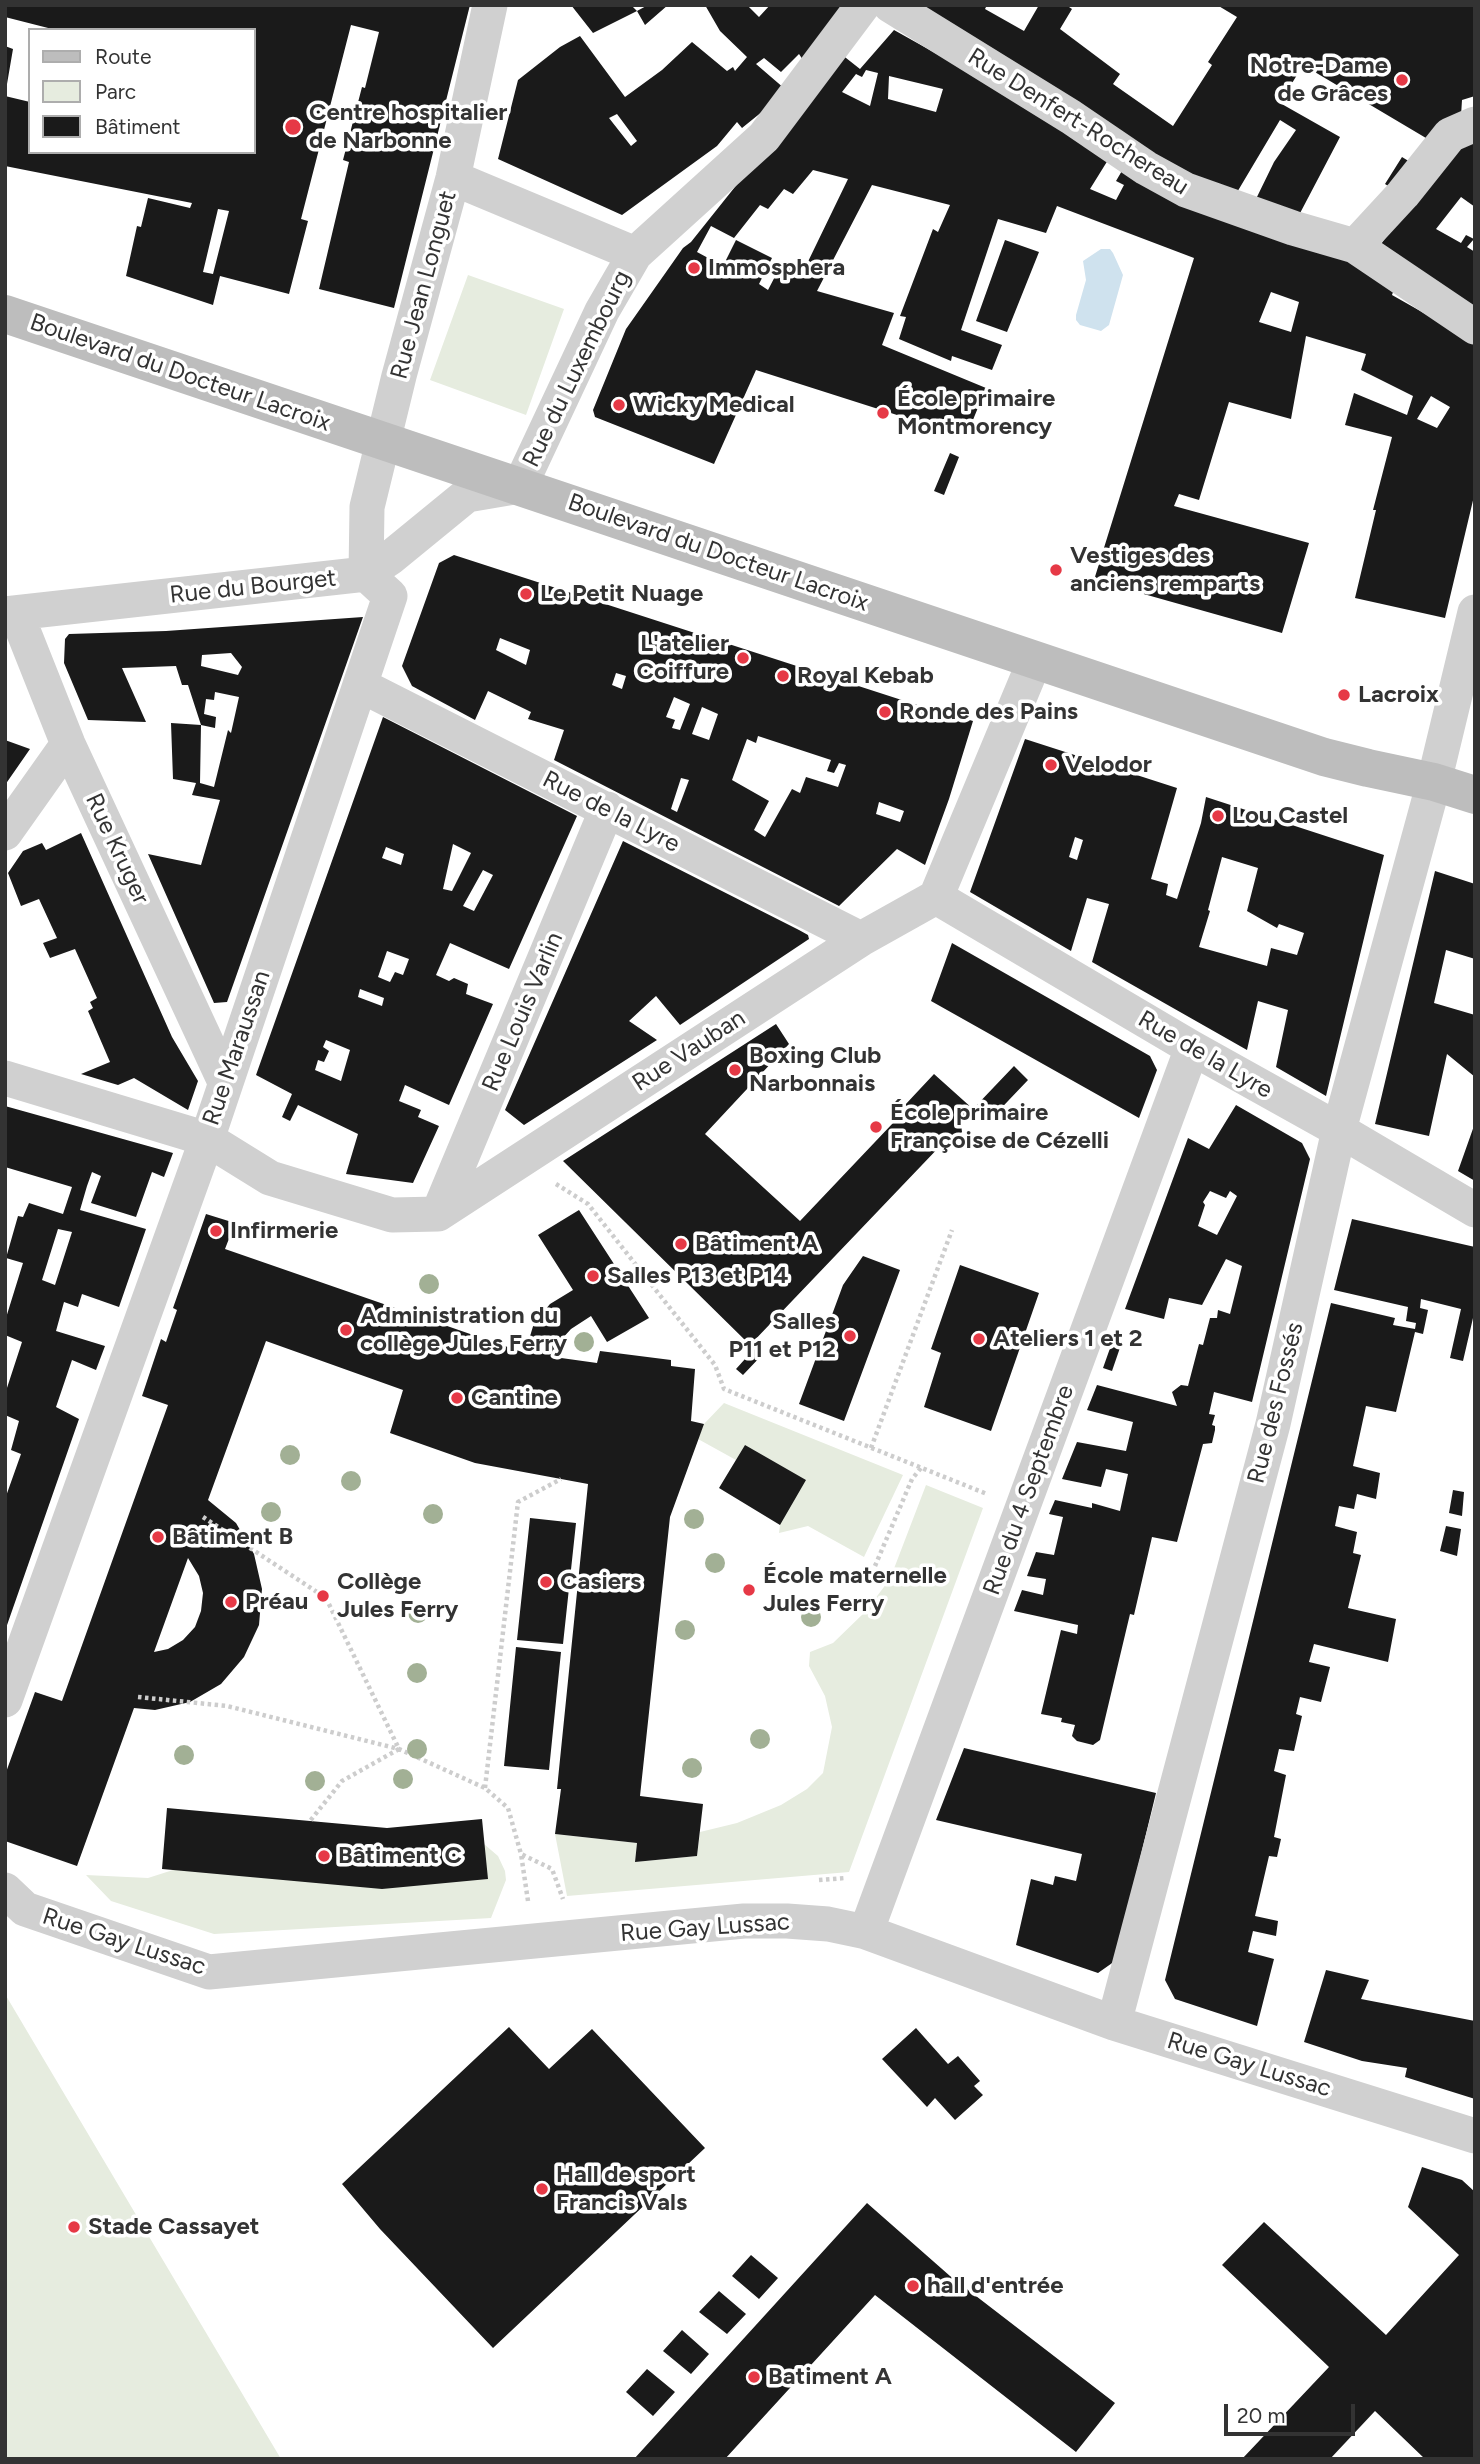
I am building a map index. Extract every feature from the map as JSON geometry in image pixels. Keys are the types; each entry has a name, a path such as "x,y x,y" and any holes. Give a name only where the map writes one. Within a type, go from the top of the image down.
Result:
{"main road":[{"name":"Boulevard du Docteur Lacroix","path":"5,314 1324,757 1434,782 1475,795"},
{"path":"1434,782 1475,767"},
{"name":"Boulevard du Docteur Lacroix","path":"1434,782 1475,781"}],"street":[{"name":"Rue Jean Longuet","path":"383,441 453,178 490,5"},
{"name":"Rue du Luxembourg","path":"520,486 602,311 635,254 764,137 863,5"},
{"name":"Rue Denfert-Rochereau","path":"890,5 1186,190 1293,228 1355,246 1475,327"},
{"path":"1355,246 1403,194 1450,135 1475,124"},
{"path":"453,178 635,254"},
{"name":"Rue du Bourget","path":"10,613 366,574 367,507 383,441"},
{"path":"366,574 390,558 467,495 520,486"},
{"name":"Rue Maraussan","path":"5,1700 207,1139 390,596 366,574"},
{"name":"Rue des Fossés","path":"1114,2023 1273,1424 1339,1130 1434,782 1475,612"},
{"name":"Rue Kruger","path":"10,613 225,1082"},
{"path":"936,898 1035,660"},
{"name":"Rue de la Lyre","path":"360,685 861,939"},
{"path":"5,833 68,744"},
{"name":"Rue Louis Varlin","path":"438,1214 607,809"},
{"name":"Rue de la Lyre","path":"936,898 1475,1210"},
{"name":"Rue Vauban","path":"438,1214 861,939 936,898"},
{"name":"Rue du 4 Septembre","path":"866,1932 1192,1048"},
{"path":"5,1077 207,1139 270,1178 392,1215 438,1214"},
{"name":"Rue Gay Lussac","path":"5,1890 25,1909 209,1972 744,1921 828,1924 866,1932 1114,2023 1475,2136"}],"path":[{"path":"520,1161 588,1204 715,1365 724,1389 993,1497"},
{"path":"871,1448 952,1230"},
{"path":"875,1566 912,1479 921,1468"},
{"path":"485,1788 519,1502 561,1479"},
{"path":"202,1517 326,1598 399,1749"},
{"path":"138,1697 227,1706 399,1749 485,1788 508,1808 521,1854 533,1941"},
{"path":"310,1821 342,1781 399,1749"},
{"path":"521,1854 552,1869 563,1900"},
{"path":"812,1881 854,1878"}],"green space":[{"path":"468,275 564,309 526,415 430,380"},
{"path":"724,1403 903,1475 864,1557 808,1526 779,1533 780,1525 745,1445 736,1460 698,1439 704,1424"},
{"path":"926,1485 983,1508 849,1872 567,1896 555,1834 637,1843 635,1862 697,1856 700,1832 737,1823 781,1805 807,1789 823,1773 832,1727 825,1696 809,1666 810,1652 833,1643 865,1612 890,1579"},
{"path":"484,1844 498,1856 506,1880 491,1918 214,1934 111,1901 86,1875 148,1878 173,1870"},
{"name":"Stade Cassayet","path":"5,1994 281,2459 5,2459"}],"water":[{"path":"1101,249 1110,249 1123,275 1109,325 1101,331 1080,325 1076,315 1086,280 1083,261"}],"building":[{"path":"5,5 470,5 394,308 319,289 349,162 343,160 379,32 351,25 301,219 308,221 289,294 220,276 213,305 126,276 137,226 141,227 148,198 190,208 192,203 5,166 5,96 28,102 28,154 256,154 256,28 48,28 5,17","holes":["218,209 229,211 213,274 203,272"]},
{"path":"571,5 631,5 637,11 593,33"},
{"path":"648,5 668,5 645,25 637,11"},
{"path":"705,5 747,5 759,17 770,5 844,5 803,60 799,54 781,72 764,58 756,64 785,89 763,111 742,128 737,122 717,146 622,215 498,159 518,80 560,47 580,36 625,97 662,70 692,42 727,71 733,67 735,71 747,57 720,31","holes":["617,114 637,141 631,146 609,118"]},
{"path":"917,5 987,5 985,9 1024,31 1039,5 1066,5 1072,9 1060,29 1120,74 1113,84 1173,126 1212,65 1208,62 1237,17 1217,5 1475,5 1475,96 1462,100 1461,116 1431,141 1303,65 1280,103 1340,137 1298,217 1255,201 1274,162 1296,130 1280,120 1236,194 1198,183"},
{"path":"894,30 996,87 1108,160 1090,189 1116,200 1124,185 1116,181 1123,169 1346,256 1395,286 1392,295 1475,342 1475,492 1445,618 1355,598 1376,510 1373,510 1392,437 1345,425 1354,393 1407,415 1413,396 1361,370 1366,354 1306,336 1291,419 1229,402 1199,500 1179,494 1174,506 1309,543 1282,633 1094,580 1194,258 1057,206 1046,233 998,219 961,330 1002,345 992,370 952,356 951,361 899,339 906,317 900,316 933,229 938,232 950,205 872,185 817,291 894,313 882,345 986,388 966,437 756,370 714,464 595,417 593,410 626,329 683,248 691,242 841,54 860,69","holes":["866,70 878,73 870,106 842,92 856,74 862,77","889,76 943,89 936,112 888,99","813,170 848,179 802,274 782,263 768,290 759,284 772,258 736,240 723,266 697,252 711,226 734,238 760,205 768,209 784,189 793,194","1271,292 1299,302 1291,332 1259,322","1431,396 1450,407 1437,428 1417,419"]},
{"path":"5,46 13,49 7,84 5,84"},
{"path":"1475,140 1475,207 1461,197 1436,229 1461,243 1466,235 1474,239 1467,247 1475,252 1475,317 1377,250 1405,209 1457,145"},
{"path":"1402,157 1415,165 1396,191 1385,184"},
{"path":"1005,240 1039,252 1007,332 976,321"},
{"path":"950,453 959,457 944,495 934,491"},
{"path":"454,555 973,721 925,865 897,849 839,906 554,760 564,730 528,719 531,712 488,691 475,720 412,686 402,666 439,563","holes":["500,638 530,650 526,665 496,650","616,673 626,676 622,689 612,685","674,697 690,704 680,730 672,728 675,720 666,717","702,707 718,714 709,740 692,734","758,736 831,760 827,771 834,773 839,763 846,765 838,787 806,777 800,793 792,789 765,837 754,830 769,801 732,780 747,739 756,743","681,778 689,780 677,812 671,809","879,802 904,811 900,822 876,814"]},
{"path":"363,617 227,1002 214,1003 148,854 201,865 220,800 192,795 196,783 173,779 171,723 201,725 188,685 182,685 176,666 122,668 146,722 88,720 64,663 65,639 69,634 166,631","holes":["231,653 242,667 238,675 201,666 202,655","215,692 239,697 214,787 200,783 201,725 215,728 216,717 204,714 206,699 214,700"]},
{"path":"383,717 577,816 509,969 450,943 436,975 449,981 454,978 468,984 466,994 493,1004 449,1105 405,1085 399,1101 421,1110 418,1117 439,1126 413,1183 346,1174 358,1134 298,1105 290,1121 282,1117 292,1094 256,1075","holes":["453,844 471,853 452,891 443,889","386,847 404,854 401,865 382,858","483,870 493,875 474,911 463,906","387,951 409,959 403,975 395,972 390,982 378,977","360,989 384,998 382,1006 358,997","326,1040 350,1050 341,1081 315,1070 318,1060 324,1062 329,1051 323,1047"]},
{"path":"1025,739 1177,788 1151,879 1168,884 1166,895 1177,899 1201,823 1206,797 1384,855 1326,1096 1276,1067 1288,1010 1258,1001 1247,1050 1092,962 1109,904 1087,898 1071,951 970,892","holes":["1075,837 1083,840 1077,860 1069,857","1222,857 1258,868 1247,911 1277,928 1279,924 1304,933 1297,955 1271,948 1267,966 1199,947"]},
{"path":"5,740 30,749 5,785"},
{"path":"81,833 172,1037 198,1081 188,1110 134,1078 118,1085 81,1074 110,1062 88,1011 93,1008 90,1002 97,998 75,949 50,958 43,943 57,938 39,899 21,906 8,873 23,851 42,843 46,850"},
{"path":"623,841 799,930 808,935 809,939 680,1025 656,996 629,1021 657,1040 524,1125 505,1110"},
{"path":"1435,871 1475,884 1475,959 1446,950 1434,1003 1475,1015 1475,1077 1447,1054 1429,1136 1375,1124"},
{"path":"952,943 1150,1056 1157,1070 1139,1118 931,1001"},
{"path":"776,1024 789,1044 705,1134 800,1221 893,1123 890,1121 934,1074 973,1109 1014,1066 1028,1080 988,1122 975,1110 961,1124 962,1132 951,1144 943,1143 750,1345 563,1161"},
{"path":"1236,1105 1302,1143 1310,1159 1252,1402 1214,1392 1209,1414 1215,1415 1212,1443 1203,1444 1177,1542 1152,1537 1134,1615 1130,1614 1100,1740 1093,1745 1077,1741 1072,1736 1075,1725 1061,1722 1062,1718 1041,1714 1061,1630 1077,1634 1078,1625 1014,1611 1022,1590 1043,1595 1046,1579 1027,1576 1036,1552 1054,1555 1063,1517 1049,1514 1055,1500 1092,1508 1092,1503 1120,1511 1128,1474 1106,1469 1101,1487 1062,1479 1077,1442 1126,1451 1133,1422 1087,1410 1097,1385 1177,1406 1172,1392 1181,1385 1188,1386 1199,1344 1203,1345 1210,1318 1217,1318 1218,1310 1230,1314 1242,1266 1226,1259 1202,1305 1169,1298 1164,1319 1125,1309 1188,1138 1209,1149","holes":["1210,1191 1226,1198 1230,1191 1237,1196 1217,1235 1198,1226 1205,1205 1203,1202"]},
{"path":"5,1106 173,1153 164,1177 152,1172 136,1217 91,1203 101,1176 92,1172 87,1186 80,1210 146,1229 119,1307 82,1294 78,1307 64,1302 56,1331 105,1346 96,1370 72,1360 56,1407 79,1419 6,1628 5,1499 21,1454 11,1450 19,1421 5,1415 5,1394 22,1342 5,1335 5,1321 23,1263 6,1258 18,1216 23,1217 29,1203 63,1214 72,1187 5,1167","holes":["58,1229 72,1232 55,1285 42,1280"]},
{"path":"1475,1123 1475,1181 1458,1171"},
{"path":"579,1210 649,1318 607,1342 591,1316 571,1329 560,1341 554,1357 597,1363 600,1351 671,1360 671,1366 695,1369 691,1421 704,1424 670,1517 640,1796 703,1804 697,1856 635,1862 637,1843 555,1834 561,1789 557,1789 588,1484 475,1463 390,1433 403,1390 266,1341 208,1500 236,1523 254,1554 262,1589 259,1625 244,1657 221,1684 190,1702 155,1710 134,1708 77,1866 5,1841 5,1775 35,1692 62,1701 168,1405 142,1396 161,1339 166,1342 177,1310 173,1308 206,1214 235,1223 225,1249 525,1353 534,1323 550,1304 573,1290 538,1235","holes":["188,1558 199,1576 203,1593 201,1611 195,1627 183,1640 168,1649 154,1652"]},
{"path":"1352,1219 1475,1247 1475,1318 1463,1361 1450,1358 1461,1309 1421,1299 1420,1308 1428,1310 1423,1334 1415,1332 1396,1412 1366,1406 1353,1466 1380,1473 1376,1499 1357,1494 1354,1509 1339,1506 1335,1526 1357,1532 1353,1553 1361,1555 1348,1608 1396,1619 1388,1662 1314,1644 1309,1662 1330,1667 1321,1702 1300,1697 1296,1714 1302,1716 1294,1751 1279,1749 1274,1771 1286,1775 1274,1837 1281,1839 1277,1857 1269,1856 1255,1916 1278,1921 1276,1936 1253,1931 1248,1952 1274,1959 1257,2026 1175,1999 1165,1980 1331,1303 1395,1318 1393,1325 1415,1329 1416,1323 1406,1321 1408,1307 1334,1290"},
{"name":"Salles P11 et P12","path":"863,1256 900,1270 844,1421 799,1404 843,1285"},
{"name":"Ateliers 1 et 2","path":"960,1265 1039,1293 991,1431 924,1407 941,1353 931,1349"},
{"path":"1114,1337 1123,1339 1112,1371 1103,1368"},
{"path":"754,1349 762,1355 743,1375 736,1369"},
{"path":"745,1445 806,1480 780,1525 719,1488"},
{"path":"1453,1490 1464,1492 1462,1516 1449,1513"},
{"name":"Casiers","path":"530,1518 576,1523 563,1644 517,1640"},
{"path":"1446,1526 1461,1529 1457,1556 1440,1551"},
{"name":"Casiers","path":"516,1647 561,1652 549,1770 504,1766"},
{"path":"964,1748 1156,1793 1115,1961 1098,1973 1016,1945 1031,1879 1053,1885 1055,1876 1076,1881 1082,1854 936,1820"},
{"name":"Bâtiment C","path":"167,1808 387,1828 482,1819 488,1879 382,1889 162,1869"},
{"path":"1326,1970 1369,1980 1361,1999 1475,2021 1475,2099 1405,2077 1407,2068 1362,2061 1304,2042"},
{"name":"Hall de sport Francis Vals","path":"509,2027 549,2069 592,2029 705,2148 493,2348 380,2229 342,2184"},
{"path":"916,2028 948,2064 958,2056 980,2081 974,2086 983,2095 955,2120 935,2098 927,2107 882,2059"},
{"path":"1422,2167 1462,2180 1475,2192 1475,2459 1425,2459 1375,2411 1330,2459 1242,2459 1329,2367 1222,2265 1264,2222 1386,2335 1459,2255 1408,2207"},
{"path":"867,2203 950,2276 1115,2403 1076,2452 875,2295 725,2459 634,2459"},
{"path":"751,2255 778,2278 759,2299 732,2276"},
{"path":"719,2291 746,2314 727,2334 699,2312"},
{"path":"682,2330 709,2354 691,2374 663,2351"},
{"path":"647,2369 675,2392 653,2416 626,2392"}],"place":[{"name":"Notre-Dame de Grâces","path":"1402,80"},
{"name":"Centre hospitalier de Narbonne","path":"293,127"},
{"name":"Immosphera","path":"694,268"},
{"name":"Wicky Medical","path":"619,405"},
{"name":"École primaire Montmorency","path":"883,413"},
{"name":"Vestiges des anciens remparts","path":"1056,570"},
{"name":"Le Petit Nuage","path":"526,594"},
{"name":"L'atelier Coiffure","path":"743,658"},
{"name":"Royal Kebab","path":"783,676"},
{"name":"Lacroix","path":"1344,695"},
{"name":"Ronde des Pains","path":"885,712"},
{"name":"Velodor","path":"1051,765"},
{"name":"Lou Castel","path":"1218,816"},
{"name":"Boxing Club Narbonnais","path":"735,1070"},
{"name":"École primaire Françoise de Cézelli","path":"876,1127"},
{"name":"Infirmerie","path":"216,1231"},
{"name":"Bâtiment A","path":"681,1244"},
{"name":"Salles P13 et P14","path":"593,1276"},
{"name":"Administration du collège Jules Ferry","path":"346,1330"},
{"name":"Salles P11 et P12","path":"850,1336"},
{"name":"Ateliers 1 et 2","path":"979,1339"},
{"name":"Cantine","path":"457,1398"},
{"name":"Bâtiment B","path":"158,1537"},
{"name":"Casiers","path":"546,1582"},
{"name":"École maternelle Jules Ferry","path":"749,1590"},
{"name":"Collège Jules Ferry","path":"323,1596"},
{"name":"Préau","path":"231,1602"},
{"name":"Bâtiment C","path":"324,1856"},
{"name":"Hall de sport Francis Vals","path":"542,2189"},
{"name":"Stade Cassayet","path":"74,2227"},
{"name":"hall d'entrée","path":"913,2286"},
{"name":"Batiment A","path":"754,2377"}]}
